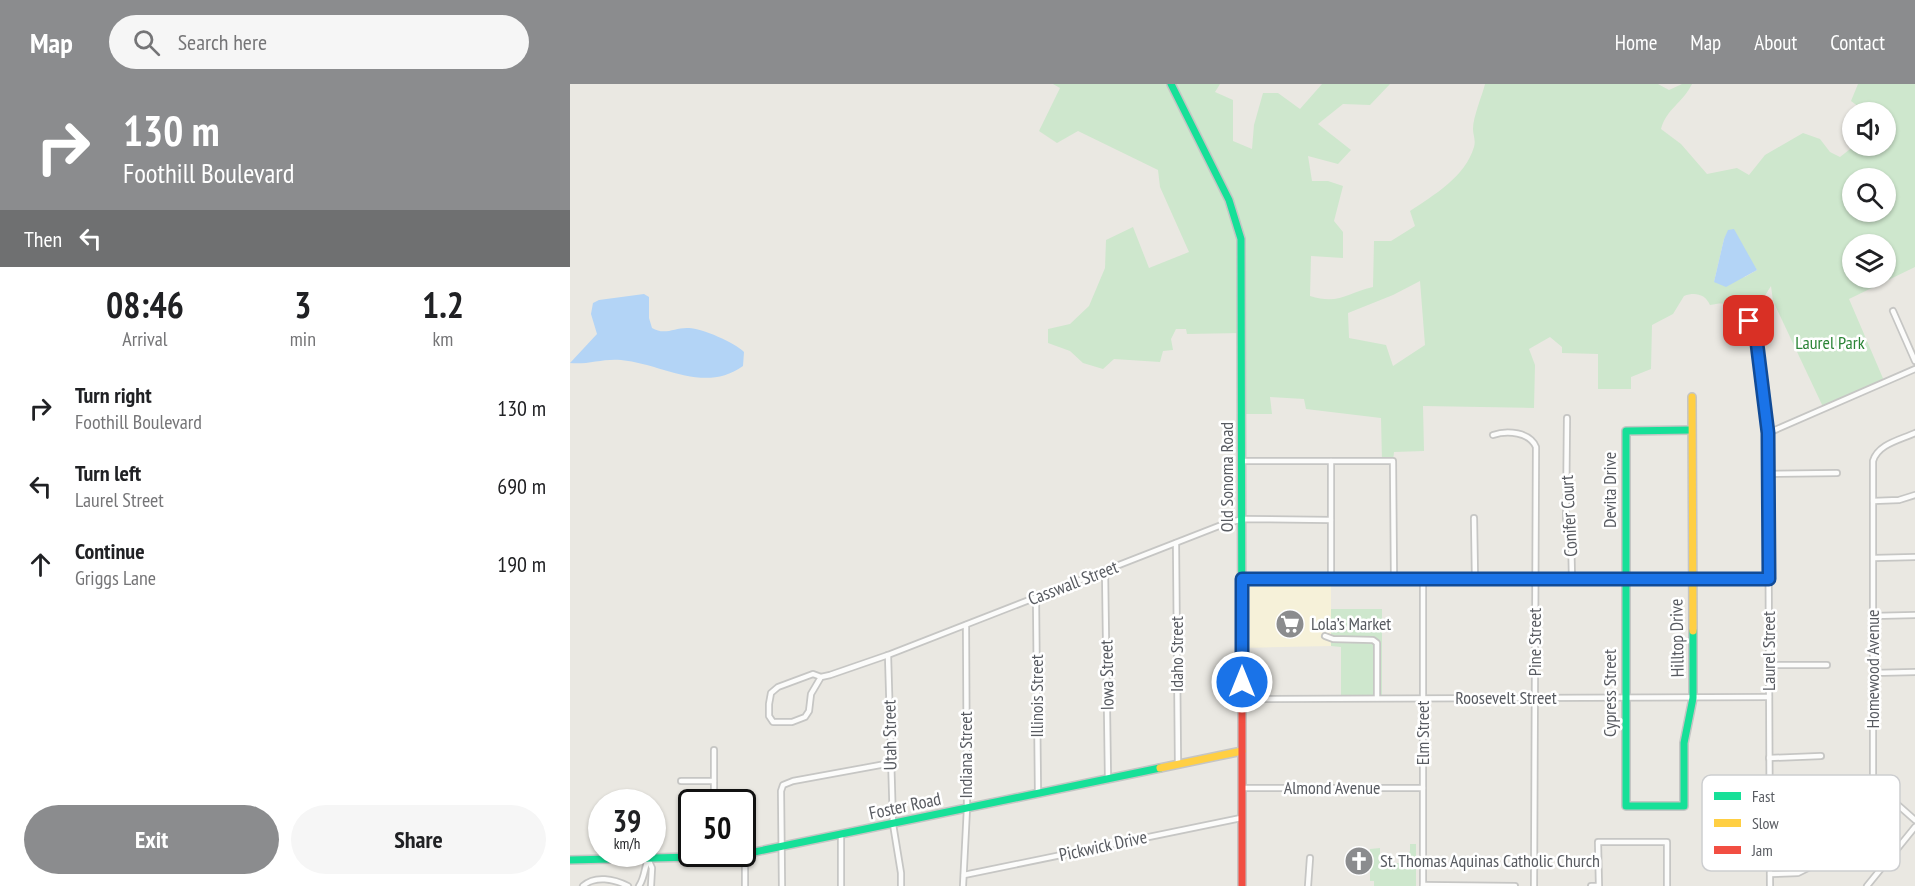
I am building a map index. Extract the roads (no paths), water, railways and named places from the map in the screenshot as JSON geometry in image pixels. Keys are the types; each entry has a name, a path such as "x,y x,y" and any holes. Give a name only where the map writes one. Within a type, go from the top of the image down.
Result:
{"street":[{"name":"Old Sonoma Road","path":"1171,84 1229,200 1240,239 1243,461 1242,886"},
{"path":"1893,311 1915,361"},
{"name":"Laurel Street","path":"1749,321 1756,336 1768,433 1769,775"},
{"path":"1768,433 1915,369"},
{"name":"Hilltop Drive","path":"1684,806 1684,743 1693,698 1692,397"},
{"name":"Conifer Court","path":"1567,418 1566,519 1571,535 1572,579"},
{"name":"Devita Drive","path":"1625,579 1626,431 1691,430"},
{"name":"Pine Street","path":"1494,435 1512,433 1535,442 1534,886"},
{"name":"Homewood Avenue","path":"1873,775 1873,461 1876,453 1884,447 1915,433"},
{"path":"1243,461 1393,461 1394,579"},
{"path":"1330,579 1331,461"},
{"path":"1768,474 1837,473"},
{"path":"1873,501 1899,500 1915,495"},
{"path":"1474,518 1475,578"},
{"name":"Casswall Street","path":"821,677 811,694 809,711 805,717 780,724 773,722 769,716 771,693 778,687 813,674 821,677 888,655 1224,524 1243,519 1331,520"},
{"name":"Idaho Street","path":"1176,543 1178,764"},
{"path":"1874,558 1915,557"},
{"name":"Iowa Street","path":"1106,570 1108,779"},
{"path":"1242,579 1769,579"},
{"name":"Elm Street","path":"1423,579 1423,885"},
{"name":"Cypress Street","path":"1625,579 1626,806 1684,806"},
{"name":"Illinois Street","path":"1036,598 1038,794"},
{"path":"1874,616 1915,615"},
{"name":"Indiana Street","path":"963,886 966,808 966,625"},
{"path":"1325,636 1333,639 1373,640 1377,643 1377,698"},
{"name":"Utah Street","path":"888,655 893,824 901,886"},
{"path":"1769,665 1827,665"},
{"path":"1873,673 1915,672"},
{"name":"Roosevelt Street","path":"1242,699 1769,697"},
{"path":"714,750 714,789"},
{"name":"Foster Road","path":"756,853 1242,751"},
{"path":"1769,758 1788,758 1811,754 1821,756"},
{"path":"782,886 781,790 783,786 793,781 891,763"},
{"path":"681,780 714,781"},
{"name":"Almond Avenue","path":"1242,788 1423,788"},
{"path":"1900,807 1915,820"},
{"name":"Pickwick Drive","path":"964,875 1241,818"},
{"path":"1900,846 1915,827"},
{"path":"841,836 841,886"},
{"path":"1590,886 1599,886 1598,842 1667,842 1667,886"},
{"path":"1308,886 1310,858"},
{"name":"Foster Road","path":"570,860 588,860"},
{"path":"639,886 646,872 645,867"},
{"path":"651,886 652,867"},
{"path":"745,867 745,886"},
{"name":"Laurel Street","path":"1770,871 1770,886"},
{"path":"1770,874 1802,871"},
{"path":"1868,886 1880,871"},
{"path":"583,886 596,879 616,881 628,886"},
{"path":"1423,885 1515,886"}],"water":[{"path":"1734,229 1757,270 1726,287 1714,282 1724,239 1728,230"},
{"path":"644,294 649,297 649,318 652,328 661,331 684,328 702,330 734,344 744,352 743,366 728,374 698,377 621,360 570,363 597,334 591,314 593,303 599,300"}],"place":[{"name":"Lola’s Market","path":"1290,624"},
{"name":"St. Thomas Aquinas Catholic Church","path":"1359,861"}],"park label":[{"name":"Laurel Park","path":"1830,343"}]}
